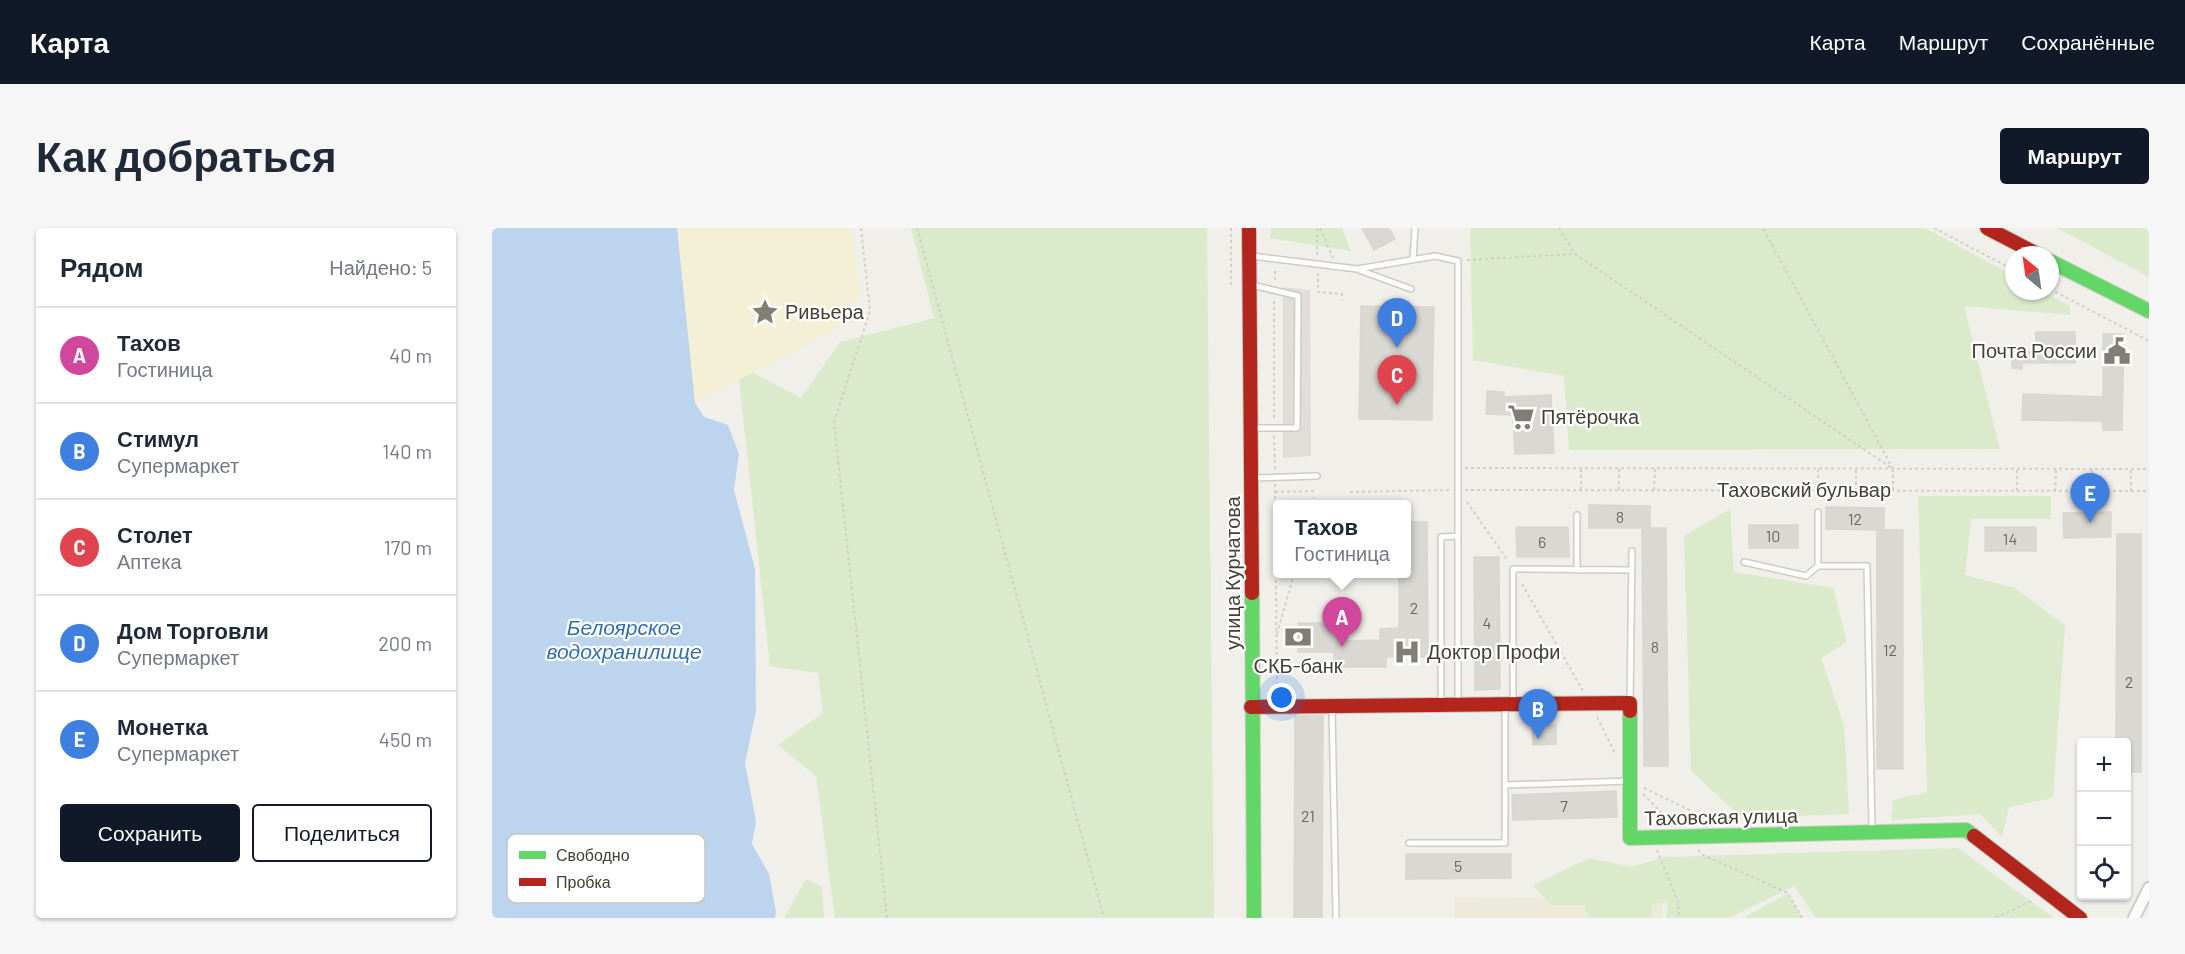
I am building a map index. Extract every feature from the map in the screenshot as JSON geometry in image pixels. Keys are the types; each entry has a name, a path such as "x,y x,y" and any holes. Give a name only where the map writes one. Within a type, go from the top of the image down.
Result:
{"street":[{"name":"улица Курчатова","path":"1250,228 1254,918"},
{"path":"1987,228 2022,246"},
{"path":"2059,266 2149,311"},
{"path":"1251,707 1630,703"},
{"name":"Таховская улица","path":"1630,703 1630,838 1966,830 2080,918"},
{"path":"2134,918 2149,888"}],"lane":[{"path":"1413,259 1415,228"},
{"path":"1250,255 1357,270 1411,289"},
{"path":"1357,270 1435,256 1458,261 1458,704"},
{"path":"1250,285 1298,296 1297,428 1251,428"},
{"path":"1253,478 1317,477"},
{"path":"1818,512 1818,566"},
{"path":"1577,516 1577,570"},
{"path":"1441,705 1441,537 1458,536"},
{"path":"1630,703 1632,551"},
{"path":"1744,562 1806,576 1818,566 1867,566 1872,833"},
{"path":"1408,843 1505,843 1513,569 1632,570"},
{"path":"1332,706 1336,918"},
{"path":"1505,785 1630,781"}],"path":[{"path":"861,228 870,311 834,422 887,918"},
{"path":"917,228 1104,918"},
{"path":"1231,228 1231,285"},
{"path":"1320,228 1337,267"},
{"path":"1559,228 1575,254 1893,469"},
{"path":"1763,228 1893,469 1893,491"},
{"path":"1934,228 2005,265"},
{"path":"1458,261 1575,254"},
{"path":"1318,292 1342,294 1342,300"},
{"path":"2059,294 2148,341 2149,336"},
{"name":"Таховский бульвар","path":"1458,468 2149,470"},
{"path":"1581,468 1581,490"},
{"path":"1619,468 1619,490"},
{"path":"1654,490 1655,468"},
{"path":"1818,469 1818,490"},
{"path":"1856,469 1856,491"},
{"path":"2017,491 2018,469"},
{"path":"2055,491 2056,469"},
{"path":"2091,491 2092,469"},
{"path":"2130,491 2131,470"},
{"path":"1458,490 1513,569 1590,703 1620,761"},
{"name":"Таховский бульвар","path":"1350,492 1458,490 2149,491"},
{"path":"1275,492 1314,491"},
{"path":"1276,637 1293,578"},
{"path":"1630,781 1714,822"},
{"path":"1996,918 2035,898"}],"shaded area":[{"path":"1283,287 1310,290 1311,456 1283,458"},
{"path":"1455,897 1661,900 1663,918 1454,918"}],"green space":[{"path":"911,228 1207,228 1214,918 835,918 816,776 778,745 823,713 818,673 770,666 738,370 746,369 801,398 840,342 934,318"},
{"path":"1271,228 1342,228 1351,251 1270,238"},
{"path":"1470,228 1925,228 2005,271 2005,300 2059,300 2070,306 2070,315 1964,306 2000,449 1569,450 1564,376 1473,360"},
{"path":"2057,228 2149,228 2149,277"},
{"path":"1918,496 2051,496 2051,519 1971,519 1965,575 2015,588 2065,625 2053,798 2009,807 2002,837 1980,814 1891,820 1893,800 1927,792"},
{"path":"1730,509 1734,572 1833,588 1847,642 1821,658 1844,725 1849,814 1742,818 1691,771 1684,536"},
{"path":"1958,848 2054,918 1816,918 1794,886 1729,918 1666,918 1668,903 1652,904 1651,918 1589,918 1584,905 1551,905 1533,885 1589,858 1631,867 1664,857"},
{"path":"806,879 822,887 824,918 784,918"},
{"path":"1788,893 1802,918 1743,918"}],"sand":[{"name":"Ривьера","path":"677,228 852,228 860,298 839,317 842,326 695,403"}],"water":[{"name":"Белоярское водохранилище","path":"492,228 677,228 695,403 704,417 728,425 739,454 734,490 755,569 756,711 745,763 756,821 752,844 769,874 776,912 775,918 492,918"}],"building":[{"path":"1362,228 1389,228 1395,239 1374,250"},
{"path":"1361,306 1434,307 1432,420 1359,419"},
{"path":"2036,332 2075,332 2075,363 2022,363 2022,369 2012,368 2012,351 2036,352"},
{"path":"2103,334 2124,334 2122,430 2103,430 2102,421 2022,420 2023,394 2103,397"},
{"path":"1487,391 1504,392 1504,397 1551,395 1554,453 1515,454 1513,415 1486,414"},
{"path":"1589,505 1650,506 1650,528 1589,528"},
{"path":"1826,507 1884,508 1884,530 1903,530 1903,769 1877,769 1877,530 1880,530 1826,529"},
{"path":"2111,512 2111,537 2064,538 2063,513"},
{"path":"1411,522 1427,522 1428,657 1386,657 1386,667 1334,667 1334,652 1298,652 1298,623 1348,623 1348,641 1380,640 1380,629 1399,628 1399,578 1411,578"},
{"path":"1749,525 1798,525 1798,548 1749,548"},
{"path":"1516,527 1568,527 1569,557 1517,557"},
{"path":"1985,527 2036,527 2036,551 1985,551"},
{"path":"1642,528 1666,528 1668,766 1644,766"},
{"path":"2117,534 2141,534 2141,772 2131,772 2131,738 2116,738"},
{"path":"1474,557 1499,557 1500,689 1475,690"},
{"path":"1295,716 1323,716 1322,918 1294,918"},
{"path":"1556,725 1556,744 1533,745 1532,726"},
{"path":"1616,791 1617,817 1513,820 1512,795"},
{"path":"1406,854 1511,854 1511,878 1406,879"}],"traffic: fast":[{"path":"2059,266 2149,311"},
{"path":"1252,593 1254,918"},
{"path":"1630,711 1630,838 1966,830 1974,836"}],"traffic: jam":[{"path":"1249,228 1252,593"},
{"path":"1987,228 2022,246"},
{"path":"1251,707 1630,703 1630,711"},
{"path":"1974,836 2080,918"}],"place":[{"name":"Ривьера","path":"765,312"},
{"name":"Дом Торговли","path":"1397,348"},
{"name":"Почта России","path":"2117,351"},
{"name":"Столет","path":"1397,405"},
{"name":"Пятёрочка","path":"1521,417"},
{"name":"Монетка","path":"2090,523"},
{"name":"СКБ-банк","path":"1298,637"},
{"name":"Тахов","path":"1342,647"},
{"name":"Доктор Профи","path":"1407,652"},
{"name":"Стимул","path":"1538,739"}]}
